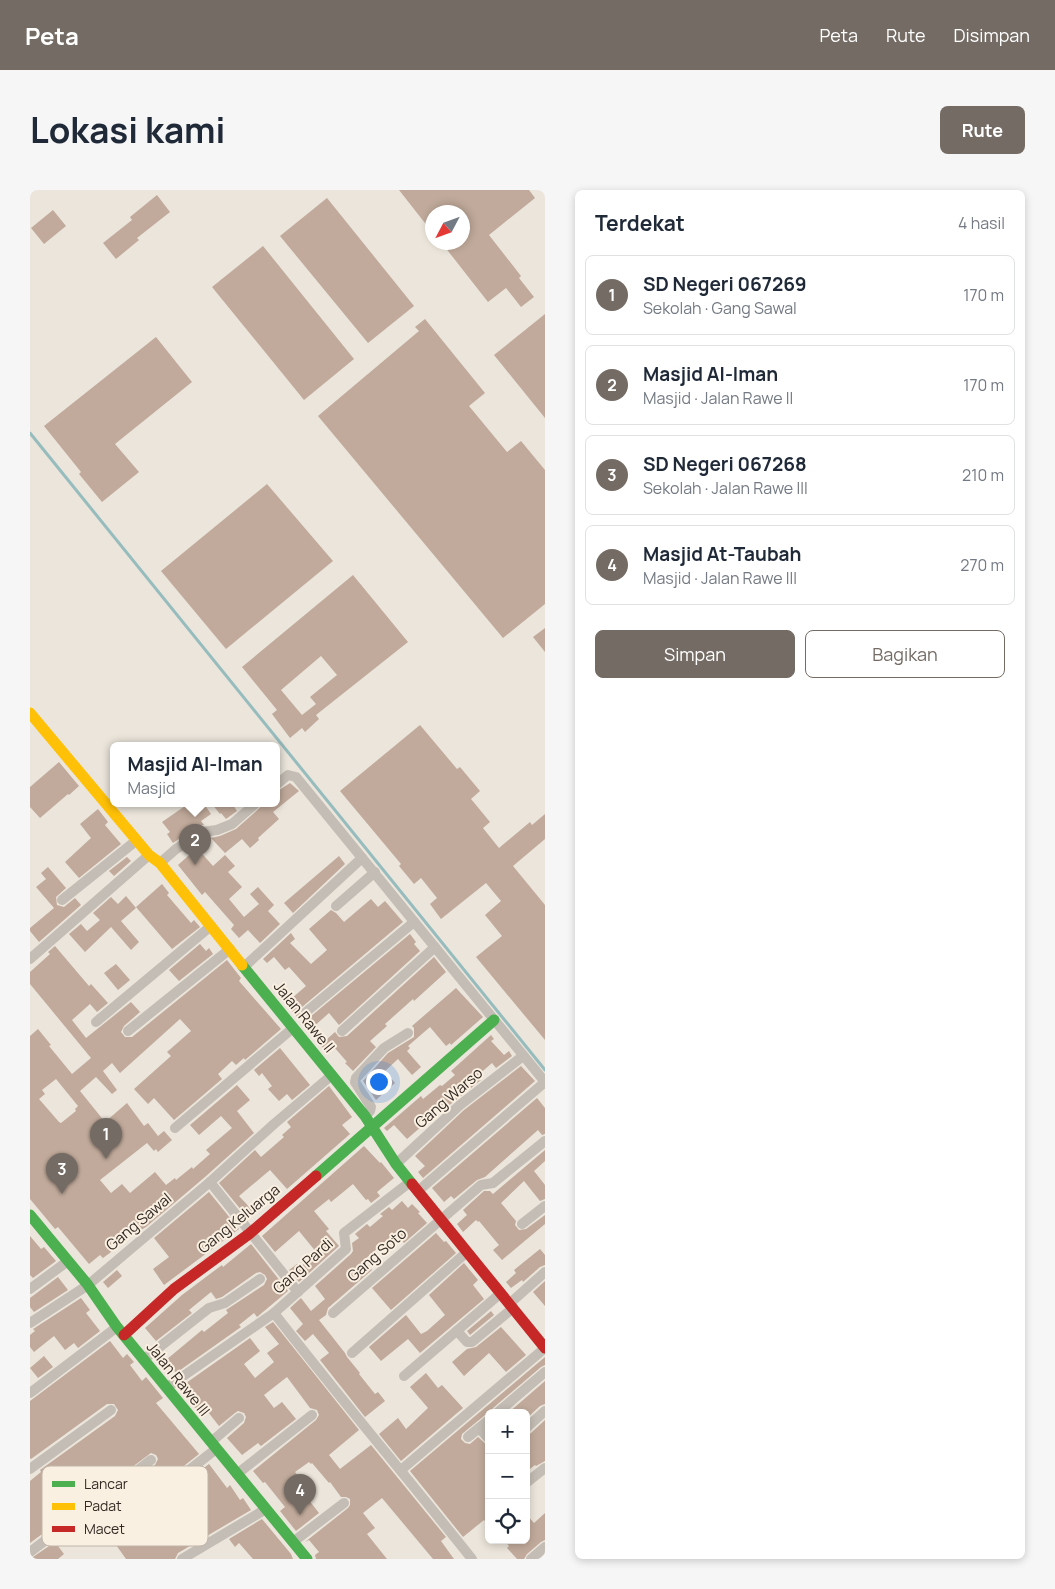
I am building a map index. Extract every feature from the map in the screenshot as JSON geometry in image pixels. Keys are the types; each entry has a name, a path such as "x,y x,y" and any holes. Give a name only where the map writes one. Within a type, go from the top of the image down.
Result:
{"street":[{"name":"Jalan Rawe II","path":"30,713 149,855 160,863 230,949 368,1121 396,1164 545,1348"},
{"path":"280,782 288,775 296,777 545,1082 414,1186"},
{"path":"160,863 176,849 202,832 217,830 232,824 252,807"},
{"path":"62,900 137,840"},
{"path":"30,959 149,855"},
{"path":"244,967 362,858"},
{"path":"336,906 375,872"},
{"path":"306,1012 414,922"},
{"path":"96,1022 210,926"},
{"path":"342,1031 434,947"},
{"path":"128,1031 230,949"},
{"name":"Gang Keluarga","path":"120,1331 250,1232 368,1121 494,1020"},
{"path":"175,1128 293,1028"},
{"path":"368,1121 371,1107 355,1082 356,1078 384,1048 408,1033"},
{"name":"Gang Warso","path":"396,1164 460,1105 523,1056"},
{"name":"Gang Sawal","path":"30,1323 88,1285 210,1182 332,1075"},
{"name":"Gang Soto","path":"333,1313 482,1185 494,1183 545,1141"},
{"path":"210,1182 298,1292"},
{"name":"Gang Pardi","path":"166,1388 274,1313 346,1249 344,1232 414,1186"},
{"path":"522,1224 545,1206"},
{"name":"Jalan Rawe III","path":"30,1215 88,1285 143,1360 307,1559"},
{"path":"352,1353 467,1252"},
{"path":"30,1289 68,1262"},
{"path":"457,1330 467,1342 472,1342 545,1272"},
{"path":"143,1360 208,1308 225,1303 260,1279"},
{"path":"404,1376 501,1293"},
{"path":"274,1313 322,1376 402,1470 472,1559"},
{"path":"30,1393 120,1331"},
{"path":"402,1470 545,1348"},
{"path":"502,1409 545,1372"},
{"path":"30,1469 111,1410"},
{"path":"530,1424 545,1411"},
{"path":"237,1474 312,1415"},
{"path":"190,1466 214,1446 239,1418"},
{"path":"468,1437 485,1423"},
{"path":"479,1428 485,1435"},
{"path":"143,1466 151,1460"},
{"path":"530,1480 545,1468"},
{"path":"293,1542 344,1502"},
{"path":"208,1544 266,1509"},
{"path":"30,1552 42,1543"},
{"path":"182,1559 204,1546"},
{"path":"531,1559 545,1547"}],"building":[{"path":"399,190 529,190 535,198 489,235 521,276 519,278 534,297 521,307 506,288 488,302 447,250 470,250 470,205 425,205 425,223"},
{"path":"157,195 170,212 137,238 139,240 116,259 103,243 132,220 130,217"},
{"path":"327,198 414,306 368,343 280,236"},
{"path":"53,210 66,226 44,244 31,228"},
{"path":"263,246 354,359 304,400 212,287"},
{"path":"545,314 545,418 494,355"},
{"path":"425,319 485,393 469,406 507,452 521,441 545,470 545,604 503,638 318,416 419,331 415,327"},
{"path":"156,337 192,382 115,444 139,472 102,502 79,474 81,472 44,426"},
{"path":"267,484 333,561 226,649 161,571"},
{"path":"353,575 408,642 316,715 319,719 305,732 302,728 290,738 272,714 277,710 242,667","holes":["321,656 337,675 310,697 316,704 302,715 281,690"]},
{"path":"545,628 545,652 533,637"},
{"path":"420,725 457,769 460,767 480,791 471,799 490,822 483,828 499,848 530,822 532,825 545,814 545,839 513,866 545,905 545,1040 476,957 502,936 485,915 501,901 486,883 441,919 430,904 437,898 421,878 414,884 399,866 401,864 340,791"},
{"path":"59,762 79,786 40,818 30,807 30,787"},
{"path":"290,783 299,791 280,806 280,789"},
{"path":"184,807 206,807 211,814 201,821 204,825 198,826 173,843 167,834 170,832 162,822"},
{"path":"214,807 234,807 237,811 226,819"},
{"path":"261,807 279,807 273,812 279,819 250,848 242,839 225,853 211,838 236,829"},
{"path":"98,809 108,822 105,825 121,844 79,878 65,862 91,838 80,824"},
{"path":"197,848 213,866 225,855 235,866 228,872 242,887 229,899 244,917 259,904 250,894 258,887 274,905 268,911 280,924 260,943 248,930 239,938 231,929 234,925 205,892 202,895 178,865"},
{"path":"339,856 345,864 293,913 284,903"},
{"path":"127,857 131,861 114,876 109,871"},
{"path":"48,867 66,888 56,897 57,905 64,907 75,898 81,905 39,942 30,931 30,928 54,908 36,887 46,879 41,873"},
{"path":"162,884 169,893 167,895 191,923 194,920 200,927 172,949 136,907"},
{"path":"126,896 136,908 121,921 139,942 131,950 111,927 85,952 69,934 81,924 87,931 100,920 93,913 111,897 118,904"},
{"path":"371,899 378,907 385,901 403,922 302,1007 299,1010 300,1015 297,1017 284,1001 289,996 291,999 306,986 289,967 285,970 274,957 267,963 263,959 291,933 295,939 290,943 311,964 327,950 309,929 331,910 344,922"},
{"path":"410,934 416,942 414,944 420,951 339,1025 329,1013 312,1028 303,1018 310,1017"},
{"path":"200,944 206,951 209,948 213,954 179,981 169,970"},
{"path":"55,946 89,986 91,984 108,1003 97,1012 90,1004 72,1020 86,1038 131,1002 140,1012 124,1026 121,1032 125,1037 132,1037 227,960 241,978 239,981 281,1029 245,1060 244,1058 236,1065 232,1061 218,1074 222,1079 174,1120 154,1098 148,1104 134,1089 171,1056 167,1052 191,1031 180,1019 120,1073 112,1063 103,1071 117,1090 112,1094 96,1077 80,1091 105,1122 127,1103 144,1126 148,1123 158,1136 164,1131 172,1140 158,1152 156,1149 154,1151 147,1143 100,1180 111,1193 122,1184 130,1193 155,1172 166,1185 175,1178 176,1180 192,1167 193,1169 210,1154 206,1150 232,1128 221,1116 199,1135 190,1125 237,1085 250,1100 237,1111 254,1133 146,1227 139,1231 134,1225 108,1247 111,1252 103,1258 100,1255 89,1264 58,1227 55,1229 30,1199 30,1036 38,1029 72,1074 91,1058 30,984 30,972 50,954 48,952","holes":["56,1079 78,1106 75,1109 76,1111 61,1123 39,1099 45,1094 42,1090"]},
{"path":"434,957 446,972 385,1024 387,1026 370,1041 376,1047 353,1071 334,1047 332,1046 325,1052 321,1045 335,1032 339,1037 347,1036"},
{"path":"116,964 130,980 118,990 104,973"},
{"path":"456,988 483,1017 451,1045 450,1043 446,1046 430,1027 408,1046 410,1048 407,1051 421,1067 412,1075 398,1059 385,1071 395,1083 376,1100 363,1081 388,1053 414,1037 414,1028 412,1026"},
{"path":"491,1035 494,1039 491,1041 504,1055 509,1051 512,1056 496,1068 492,1063 477,1076 481,1080 447,1107 444,1104 440,1107 439,1105 419,1122 422,1126 407,1139 394,1125 387,1131 384,1128 421,1096 423,1099 455,1075 451,1071"},
{"path":"280,1048 310,1085 292,1100 287,1094 279,1101 268,1089 272,1086 262,1073 259,1076 254,1070"},
{"path":"521,1066 535,1081 423,1178 418,1172 425,1166 415,1156 464,1110"},
{"path":"329,1086 352,1117 342,1125 350,1134 287,1189 270,1170 239,1196 253,1211 247,1217 219,1183 255,1150 261,1157 284,1137 282,1135 291,1127 287,1122"},
{"path":"537,1098 545,1108 545,1134 542,1135 538,1130 485,1177 477,1180 454,1199 451,1196 444,1202 432,1188"},
{"path":"364,1146 394,1178 377,1192 380,1196 371,1203 368,1199 366,1200 353,1184 331,1202 329,1199 314,1211 329,1229 326,1231 339,1246 299,1282 289,1270 297,1264 300,1267 317,1253 299,1231 275,1252 262,1236"},
{"path":"545,1150 545,1161 534,1171 545,1185 545,1199 540,1201 524,1181 501,1203 516,1221 515,1225 519,1230 526,1229 545,1215 545,1224 502,1260 493,1250 499,1245 479,1221 476,1220 463,1232 457,1224 467,1215 463,1210 484,1191 490,1191 493,1194"},
{"path":"209,1192 239,1229 164,1285 153,1269 169,1257 154,1238"},
{"path":"402,1201 408,1208 412,1204 427,1223 404,1243 395,1233 364,1260 372,1270 328,1308 326,1315 319,1320 375,1394 378,1392 385,1401 365,1417 320,1360 329,1353 313,1334 305,1341 296,1331 303,1324 290,1308 301,1298 311,1311 325,1299 315,1286 351,1254 353,1251 352,1243 359,1238 355,1234 367,1224 370,1227 383,1216 380,1214 389,1207 392,1210"},
{"path":"436,1233 456,1253 391,1310 372,1288"},
{"path":"30,1236 41,1249 44,1247 56,1261 33,1278 30,1275"},
{"path":"251,1244 288,1291 257,1317 254,1313 239,1325 241,1327 176,1373 166,1360 202,1330 204,1332 228,1313 226,1310 264,1285 267,1279 265,1275 260,1272 256,1273 222,1297 216,1299 211,1292 189,1310 192,1313 156,1341 145,1328 182,1295 222,1265 223,1267"},
{"path":"540,1249 545,1255 545,1265 523,1282 522,1280 511,1288 506,1282 516,1273 514,1270"},
{"path":"464,1263 478,1280 473,1285 484,1299 420,1353 408,1339 381,1361 369,1347 406,1315 421,1334 445,1315 429,1295"},
{"path":"117,1270 122,1276 108,1288 103,1282"},
{"path":"58,1277 68,1290 34,1312 30,1307 30,1298"},
{"path":"545,1281 545,1306 533,1292"},
{"path":"81,1298 90,1310 86,1313 100,1331 78,1348 74,1343 65,1350 54,1336 34,1352 30,1347 30,1335 35,1331 33,1329"},
{"path":"491,1311 494,1315 470,1335 467,1331"},
{"path":"273,1322 359,1430 329,1455 340,1469 371,1445 446,1537 441,1541 454,1559 433,1559 382,1498 363,1513 375,1528 367,1534 387,1559 316,1559 315,1555 319,1552 309,1540 305,1542 348,1508 350,1499 341,1497 330,1482 309,1462 295,1472 306,1486 301,1490 319,1513 296,1531 280,1511 285,1507 265,1482 263,1483 253,1471 316,1420 319,1415 317,1410 310,1408 287,1377 264,1395 274,1408 282,1402 296,1419 261,1446 258,1443 242,1455 227,1438 244,1423 246,1417 244,1413 238,1411 219,1426 208,1412 203,1417 179,1388 250,1338 260,1351 244,1364 255,1378 274,1362 267,1353 279,1344 265,1327"},
{"path":"501,1327 526,1355 506,1372 489,1353 464,1376 452,1362 467,1349 476,1347"},
{"path":"110,1341 123,1358 127,1354 134,1362 130,1365 142,1381 146,1377 163,1398 156,1403 199,1454 184,1466 154,1466 158,1459 156,1455 151,1453 134,1466 46,1466 115,1416 118,1410 114,1404 107,1404 31,1459 30,1401"},
{"path":"44,1356 53,1367 38,1378 30,1368"},
{"path":"545,1357 545,1365 492,1409 485,1409 485,1415 462,1434 461,1439 465,1443 470,1444 478,1437 485,1443 485,1521 484,1520 463,1537 410,1471"},
{"path":"426,1373 438,1388 442,1385 463,1408 401,1461 379,1434 398,1418 406,1429 428,1408 410,1387"},
{"path":"545,1381 545,1404 530,1415 530,1409 513,1409"},
{"path":"545,1420 545,1461 530,1469 530,1433"},
{"path":"209,1464 227,1488 230,1485 240,1500 243,1498 251,1510 208,1535 208,1466 206,1466"},
{"path":"42,1469 42,1534 30,1543 30,1481 41,1472 40,1470"},
{"path":"545,1513 545,1540 527,1554 524,1559 517,1559 507,1548 509,1546 507,1544 530,1544 530,1518 534,1523"},
{"path":"262,1519 293,1559 253,1559 239,1543 235,1547 229,1539"},
{"path":"49,1546 58,1546 64,1554 58,1559 30,1559"},
{"path":"117,1546 190,1546 178,1553 175,1559 126,1559"}],"waterway":[{"path":"30,433 280,742"},
{"path":"280,742 545,1070"}],"traffic: fast":[{"path":"242,965 365,1116 396,1164 412,1184"},
{"path":"316,1176 494,1020"},
{"path":"30,1215 88,1285 117,1327 307,1559"}],"traffic: slow":[{"path":"30,713 149,855 160,863 242,965"}],"traffic: jam":[{"path":"124,1335 174,1289 249,1234 316,1176"},
{"path":"412,1184 545,1348"}],"place":[{"name":"Masjid Al-Iman","path":"195,865"},
{"name":"SD Negeri 067269","path":"106,1159"},
{"name":"SD Negeri 067268","path":"62,1194"},
{"name":"Masjid At-Taubah","path":"300,1515"}]}
